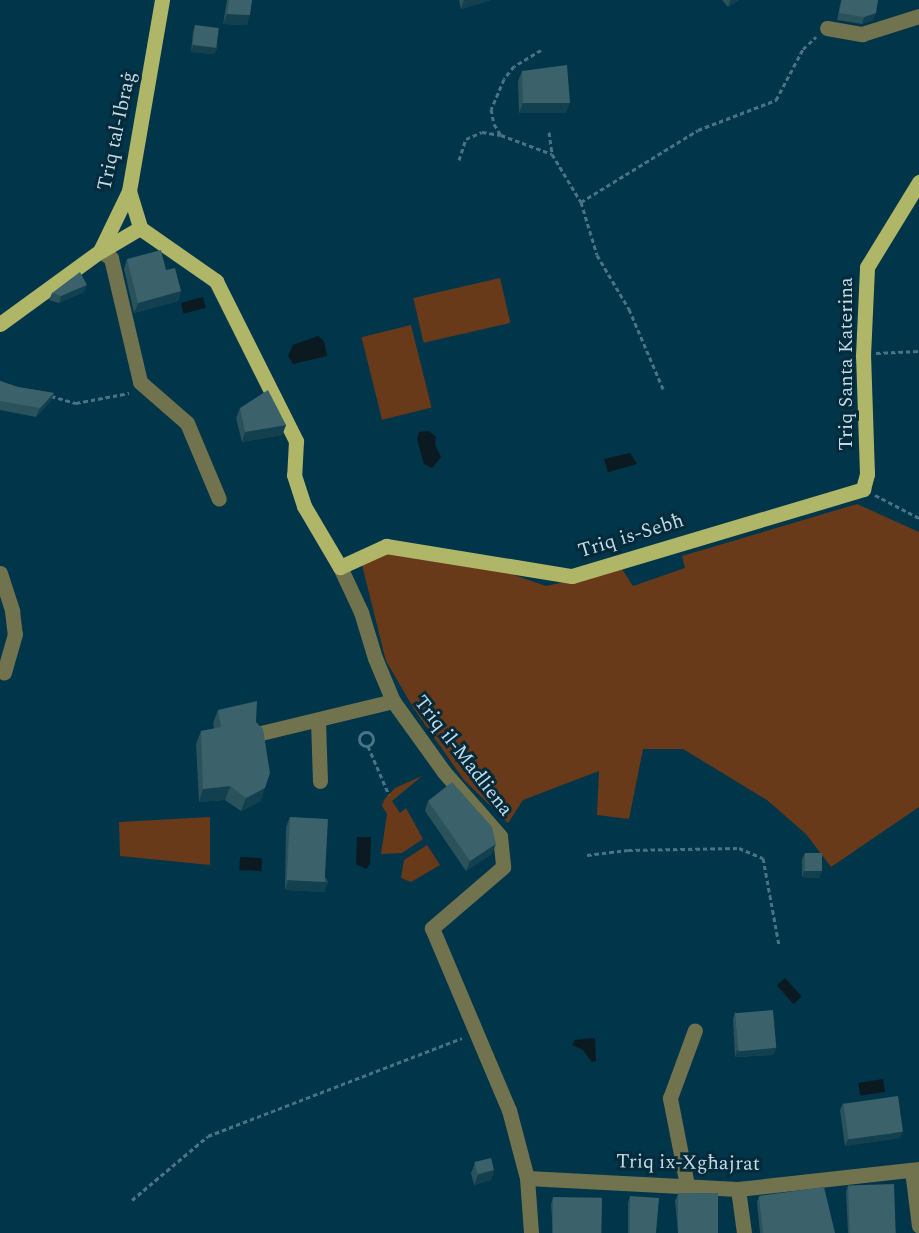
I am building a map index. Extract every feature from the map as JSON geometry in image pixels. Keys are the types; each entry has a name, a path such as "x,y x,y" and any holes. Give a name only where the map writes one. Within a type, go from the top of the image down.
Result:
{"main road":[{"name":"Triq tal-Ibraġ","path":"0,324 100,251 129,191 162,0"},
{"name":"Triq Santa Katerina","path":"863,489 867,474 862,356 867,267 919,182"},
{"path":"100,251 140,228 129,191"},
{"name":"Triq il-Madliena","path":"140,228 216,281 296,441 294,475 304,506 340,567"},
{"name":"Triq is-Sebħ","path":"340,567 386,546 572,576 863,489"}],"street":[{"path":"826,28 862,34 919,16"},
{"path":"100,251 111,258 140,382 187,423 219,499"},
{"name":"Triq il-Madliena","path":"340,567 362,612 375,658 393,701 444,772 500,837 503,867 432,928 478,1032 509,1110 527,1178 531,1233"},
{"path":"0,573 12,611 15,634 4,672"},
{"path":"261,733 393,701"},
{"path":"318,721 320,781"},
{"path":"687,1185 670,1098 695,1030"},
{"path":"915,1170 919,1226"},
{"name":"Triq ix-Xgħajrat","path":"527,1178 738,1189 915,1170"},
{"path":"738,1189 744,1233"}],"path":[{"path":"581,202 698,130 776,100 803,49 826,28"},
{"path":"501,135 491,109 496,92 514,66 541,50"},
{"path":"459,160 466,139 482,132 501,135 552,154"},
{"path":"549,132 552,154 581,202 597,255 629,309 664,391"},
{"path":"862,356 919,351"},
{"path":"49,396 76,403 149,390"},
{"path":"863,489 919,518"},
{"path":"368,746 373,738 366,732 359,740 368,746 389,795"},
{"path":"587,855 628,850 739,848 763,858 779,945"},
{"path":"132,1200 208,1136 478,1032"}],"shaded area":[{"path":"500,278 510,323 424,343 413,298"},
{"path":"203,297 206,308 184,314 181,303"},
{"path":"411,325 432,407 382,420 362,337"},
{"path":"318,336 324,341 327,356 293,364 288,356 293,345"},
{"path":"429,431 436,437 435,445 441,457 432,468 424,464 417,439 419,432"},
{"path":"630,453 637,464 608,472 604,459"},
{"path":"857,504 919,532 919,807 831,867 806,834 767,800 683,749 643,749 629,819 597,815 599,771 523,800 508,823 464,780 414,709 386,661 362,565 377,556 397,551 491,567 546,586 622,569 633,586 685,568 682,556"},
{"path":"422,776 392,801 400,813 406,808 423,839 402,853 381,854 387,814 382,806 384,800 395,788"},
{"path":"210,817 210,865 120,856 119,822"},
{"path":"357,837 371,837 370,864 366,869 356,864"},
{"path":"427,845 440,865 411,882 401,878 404,860"},
{"path":"240,857 262,858 261,871 239,870"},
{"path":"785,978 802,997 794,1004 777,985"},
{"path":"595,1038 596,1061 592,1062 583,1050 572,1045 575,1040"},
{"path":"883,1079 885,1092 860,1096 858,1083"}],"building":[{"path":"229,0 252,0 250,15 227,14"},
{"path":"842,0 878,0 876,13 864,17 839,13"},
{"path":"195,25 219,28 216,48 193,45"},
{"path":"567,65 570,103 523,103 522,71"},
{"path":"161,250 166,270 175,268 181,291 138,303 127,259"},
{"path":"80,272 87,285 61,296 52,293"},
{"path":"0,381 18,387 54,393 40,408 0,401"},
{"path":"268,390 286,425 245,432 240,408"},
{"path":"257,701 256,722 263,729 270,773 265,788 246,798 230,786 203,789 201,731 221,727 218,710"},
{"path":"452,782 492,827 496,844 470,861 428,801"},
{"path":"290,817 328,819 325,882 287,880"},
{"path":"805,853 822,853 822,871 805,871"},
{"path":"773,1010 776,1048 738,1051 735,1013"},
{"path":"898,1096 903,1132 849,1139 844,1104"},
{"path":"491,1158 494,1170 477,1174 475,1162"},
{"path":"894,1184 896,1233 850,1233 848,1186"},
{"path":"824,1187 835,1233 763,1233 759,1196"},
{"path":"678,1193 718,1193 718,1233 678,1233"},
{"path":"630,1196 659,1198 656,1233 630,1233"},
{"path":"553,1197 602,1198 601,1233 552,1233"}]}
